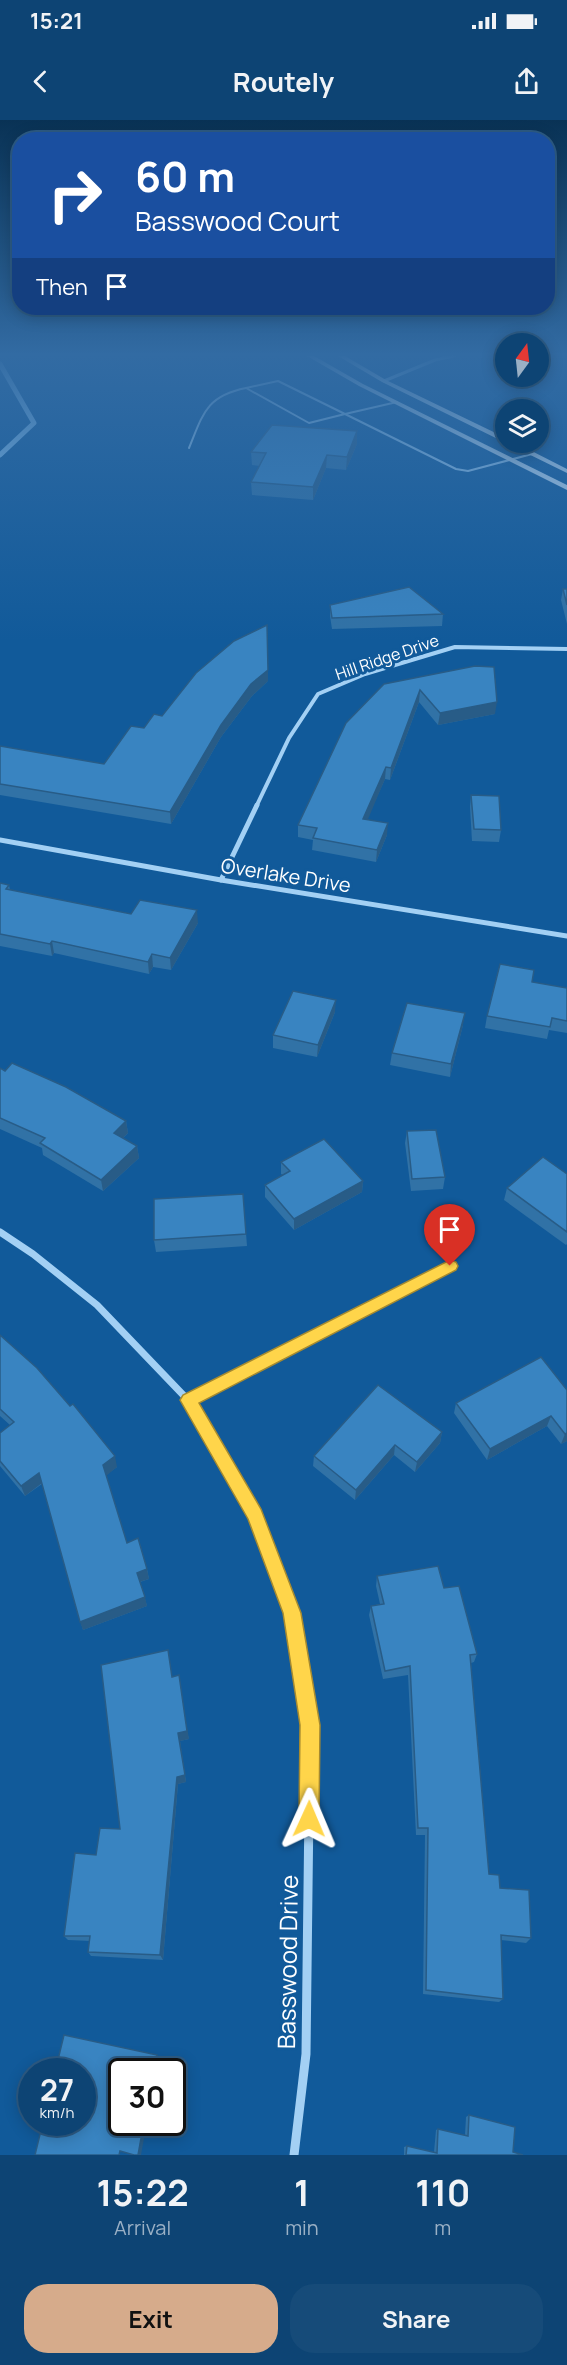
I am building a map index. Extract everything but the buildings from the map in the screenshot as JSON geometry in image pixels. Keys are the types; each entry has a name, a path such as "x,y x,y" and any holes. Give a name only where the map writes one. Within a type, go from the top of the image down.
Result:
{"main road":[{"path":"492,451 567,488"},
{"path":"532,454 567,471"}],"street":[{"name":"Hill Ridge Drive","path":"221,880 289,738 318,694 365,674 455,647 567,649"},
{"name":"Overlake Drive","path":"0,840 221,880 567,936"},
{"name":"Basswood Drive","path":"0,1232 33,1254 97,1305 188,1400 259,1526 292,1613 310,1725 306,2054 294,2155"},
{"path":"188,1400 450,1266"}],"lane":[{"path":"419,451 456,469 468,471 532,454"}],"waterway":[{"path":"0,455 4,451"}],"route":[{"path":"309,1819 310,1725 292,1613 255,1515 188,1400 450,1266"}]}
